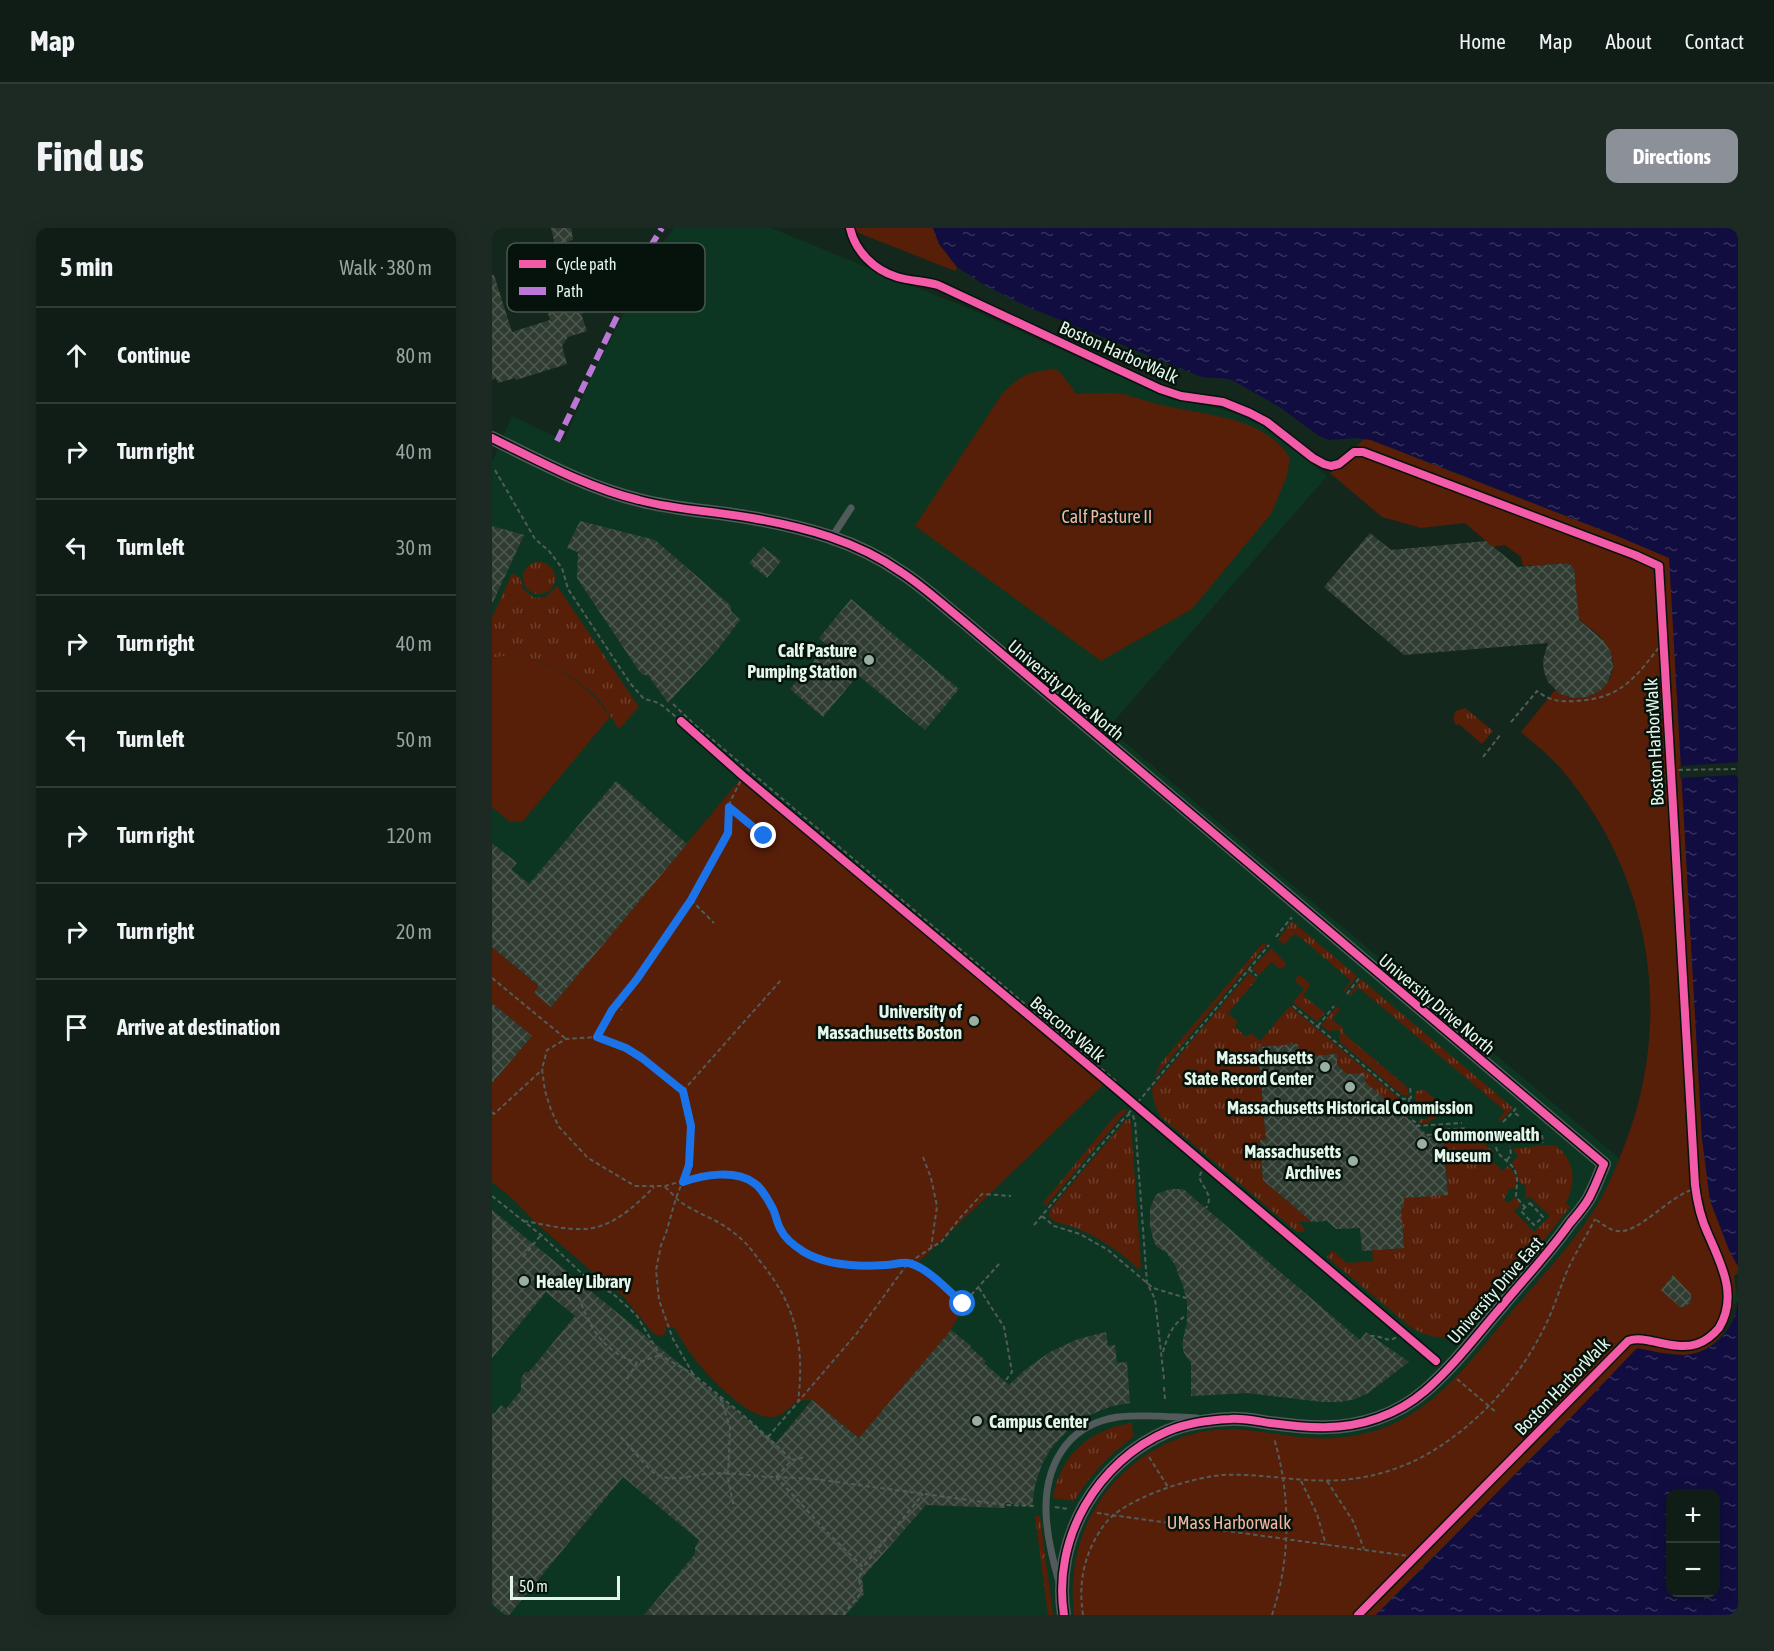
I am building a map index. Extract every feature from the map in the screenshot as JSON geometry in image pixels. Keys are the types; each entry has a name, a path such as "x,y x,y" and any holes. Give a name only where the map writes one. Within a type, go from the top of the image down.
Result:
{"street":[{"name":"University Drive North","path":"492,438 577,478 637,500 662,506 761,520 832,537 874,555 900,571 1604,1164 1589,1198 1585,1214"},
{"name":"University Drive East","path":"1064,1615 1062,1596 1064,1560 1074,1529 1090,1497 1114,1467 1142,1445 1168,1431 1195,1423 1232,1418 1292,1426 1337,1428 1378,1418 1411,1402 1444,1374 1556,1242 1585,1214"}],"lane":[{"path":"832,537 851,508"},
{"path":"1062,1596 1048,1537 1046,1498 1047,1484 1053,1465 1070,1440 1091,1425 1118,1417 1232,1418"}],"path":[{"path":"495,470 535,539 549,551 562,568 568,589 630,683 644,699 663,706 681,721"},
{"path":"1511,722 1537,691 1547,698 1560,702 1593,700 1616,692 1637,676 1664,639"},
{"path":"1483,757 1501,734"},
{"path":"1671,770 1738,769"},
{"path":"597,1037 616,1004 637,979 691,900 728,833 730,802 744,776"},
{"path":"729,807 764,836"},
{"path":"691,900 714,923"},
{"path":"1276,938 1291,918"},
{"path":"1034,1225 1126,1116 1138,1107 1269,945"},
{"path":"1249,969 1257,976"},
{"path":"1347,994 1360,976"},
{"path":"492,978 566,1039"},
{"path":"683,1091 781,980"},
{"path":"616,1004 622,1010"},
{"path":"1293,1006 1403,1099 1409,1098"},
{"path":"1318,1026 1334,1006"},
{"path":"693,1374 674,1338 659,1300 656,1270 661,1245 669,1226 676,1198 683,1182 689,1165 691,1126 683,1091 626,1048 597,1037 566,1039 547,1050 543,1069 545,1091 559,1127 588,1158 635,1186 665,1186 683,1182 693,1179 736,1175 754,1182 762,1191 774,1210 781,1231 800,1250 815,1258 849,1265 908,1263 928,1273 963,1304 1000,1263"},
{"path":"492,1112 494,1114 543,1069"},
{"path":"1410,1087 1411,1119 1418,1126 1462,1124"},
{"path":"1126,1098 1138,1107"},
{"path":"1503,1122 1513,1112"},
{"path":"1126,1116 1132,1115 1135,1120 1147,1283 1155,1299 1164,1378"},
{"path":"1427,1135 1439,1134 1439,1130 1468,1128"},
{"path":"1542,1135 1543,1143"},
{"path":"1485,1143 1491,1137"},
{"path":"1506,1161 1511,1155 1510,1146"},
{"path":"1496,1148 1497,1152 1514,1169 1516,1197 1525,1207"},
{"path":"922,1157 931,1178 937,1206 931,1248"},
{"path":"1197,1158 1214,1173"},
{"path":"1205,1165 1200,1177 1209,1197 1209,1204 1206,1208"},
{"path":"1694,1178 1697,1199"},
{"path":"665,1186 680,1202 733,1232 751,1249 780,1288 791,1310 800,1350 801,1376 798,1402"},
{"path":"523,1221 584,1229 608,1223 630,1210 654,1187"},
{"path":"1585,1214 1611,1229 1625,1231 1640,1224 1677,1196 1695,1189"},
{"path":"768,1437 857,1333 908,1263 942,1240 982,1194 1011,1196"},
{"path":"492,1196 541,1235 593,1284 612,1293 638,1316 660,1355 693,1374 792,1460"},
{"path":"1530,1203 1543,1217 1534,1225 1521,1211 1525,1207 1530,1203"},
{"path":"1042,1216 1054,1226 1080,1234 1108,1250 1153,1288 1186,1298"},
{"path":"1083,1615 1081,1579 1093,1543 1103,1526 1115,1515 1144,1497 1168,1487 1223,1475 1327,1481 1375,1474 1414,1461 1455,1436 1489,1406 1516,1375 1538,1340 1567,1271 1595,1219"},
{"path":"523,1257 541,1235"},
{"path":"593,1284 577,1293 589,1324 607,1347 637,1364"},
{"path":"978,1288 1004,1327 1012,1372 1003,1384"},
{"path":"1162,1355 1176,1323 1187,1315"},
{"path":"1394,1324 1410,1338"},
{"path":"1370,1336 1392,1340 1402,1332"},
{"path":"627,1379 637,1364 660,1355"},
{"path":"1457,1379 1497,1413"},
{"path":"1164,1388 1165,1400"},
{"path":"720,1397 730,1427 728,1473 734,1508"},
{"path":"1272,1615 1280,1583 1287,1515 1283,1478 1273,1434"},
{"path":"621,1437 657,1475 675,1479 728,1473 815,1479 1005,1505 1039,1506"},
{"path":"1148,1454 1168,1487"},
{"path":"776,1477 792,1460 805,1457"},
{"path":"776,1477 863,1567"},
{"path":"1301,1481 1317,1514 1326,1545"},
{"path":"1327,1481 1353,1521 1364,1550"},
{"path":"843,1615 862,1592 859,1580 863,1567 924,1493"},
{"path":"1052,1507 1070,1509"},
{"path":"1094,1513 1364,1550 1413,1560 1424,1549"},
{"path":"829,1609 837,1615"}],"shaded area":[{"name":"University of Massachusetts Boston","path":"674,228 771,228 977,312 1170,399 1218,408 1238,415 1262,426 1327,476 1108,728 1729,1250 1738,1266 1738,1273 1734,1276 1738,1301 1374,1615 492,1615 492,462 512,416 564,441 594,371 625,312 705,312 705,243 663,243"}],"green space":[{"path":"846,228 933,228 939,244 957,267 955,271"},
{"name":"Calf Pasture II","path":"1055,369 1061,373 1076,394 1121,394 1223,417 1268,435 1290,458 1287,476 1271,514 1192,609 1101,661 915,526 1002,394 1026,375"},
{"name":"UMass Harborwalk","path":"1364,439 1670,558 1702,1138 1710,1200 1729,1250 1738,1266 1738,1273 1734,1276 1734,1303 1726,1328 1718,1339 1698,1353 1678,1355 1637,1349 1376,1615 1074,1615 1074,1570 1085,1528 1107,1490 1122,1474 1151,1452 1185,1436 1222,1429 1311,1438 1349,1437 1386,1427 1433,1399 1478,1353 1586,1223 1611,1178 1638,1104 1648,1055 1650,1005 1647,956 1636,909 1620,862 1596,818 1562,770 1521,732 1555,690 1578,698 1590,696 1600,690 1612,673 1613,661 1609,649 1599,635 1575,616 1578,612 1574,568 1568,563 1523,566 1521,557 1505,545 1493,547 1465,523 1421,528 1382,517 1330,473"},
{"path":"539,562 551,566 555,578 551,590 539,594 527,590 523,578 527,566"},
{"path":"512,574 520,577 523,589 534,598 546,597 557,586 639,707 619,729 594,695 560,670 519,657 492,658 492,617"},
{"path":"503,656 535,660 564,673 590,692 610,717 523,821 510,822 492,807 492,658"},
{"path":"1465,708 1493,731 1482,744 1455,723 1456,711"},
{"path":"743,776 1107,1081 918,1263 964,1306 951,1330 859,1438 812,1400 798,1402 775,1417 762,1416 741,1405 703,1369 674,1327 666,1328 662,1336 654,1334 622,1295 599,1278 492,1182 492,1083 532,1036 492,1003 492,947 539,986 551,1006"},
{"path":"1292,921 1357,976 1344,993 1351,981 1300,937 1295,934 1284,944 1278,940"},
{"path":"1262,944 1267,944 1154,1078 1160,1064"},
{"path":"1271,948 1285,962 1285,966 1280,969 1271,962 1260,975 1252,969"},
{"path":"1249,973 1257,979 1228,1013 1237,1021 1235,1027 1246,1037 1251,1033 1260,1041 1290,1006 1407,1105 1408,1119 1391,1099 1385,1100 1365,1082 1364,1073 1347,1074 1337,1065 1336,1054 1299,1057 1297,1044 1258,1047 1266,1140 1260,1140 1263,1180 1312,1222 1298,1222 1305,1229 1304,1232 1297,1232 1161,1117 1154,1099 1152,1088"},
{"path":"1300,975 1310,984 1303,995 1325,1013 1317,1022 1293,1002 1304,989 1295,981"},
{"path":"1360,980 1512,1107 1512,1110 1500,1122 1499,1119 1505,1111 1358,987 1351,996 1348,996"},
{"path":"1337,1006 1340,1010 1332,1019 1344,1029 1342,1032 1407,1087 1409,1095 1402,1095 1340,1042 1339,1030 1328,1031 1321,1025"},
{"path":"1424,1090 1434,1098 1436,1119 1428,1123 1419,1123 1419,1119 1428,1119 1427,1104 1416,1105 1415,1091"},
{"path":"1128,1109 1046,1206 1043,1203 1115,1116 1122,1110"},
{"path":"1127,1119 1130,1119 1131,1125 1141,1267 1138,1269 1100,1240 1074,1227 1056,1222 1049,1215 1057,1201"},
{"path":"1466,1130 1493,1151 1489,1158 1503,1171 1508,1166 1513,1170 1516,1185 1515,1188 1509,1189 1504,1200 1509,1203 1515,1197 1521,1204 1514,1211 1534,1232 1550,1216 1529,1196 1524,1200 1525,1185 1519,1183 1512,1163 1518,1155 1513,1150 1515,1148 1557,1146 1571,1166 1573,1180 1566,1203 1570,1207 1467,1328 1452,1336 1437,1337 1421,1333 1407,1324 1327,1257 1332,1250 1347,1263 1373,1261 1372,1250 1404,1248 1401,1208 1404,1208 1404,1198 1448,1194 1443,1132"},
{"path":"1132,1423 1133,1437 1100,1466 1074,1501 1053,1498 1062,1469 1079,1447 1102,1432"},
{"path":"1035,1516 1040,1516 1053,1615 1048,1615"}],"water":[{"path":"933,228 1738,228 1738,1266 1729,1250 1710,1200 1702,1138 1669,558 1371,440 1356,438 1329,440 1319,436 1281,408 1232,380 1199,376 1028,307 981,283 957,267 939,244"},
{"path":"1738,1301 1738,1615 1376,1615 1637,1348 1677,1355 1694,1354 1713,1345 1727,1331"}],"pier":[{"path":"1738,762 1738,778 1735,775 1680,778 1679,766"}],"building":[{"path":"551,228 571,228 573,240 555,243"},
{"path":"492,275 494,275 512,332 550,320 548,312 587,312 581,314 587,331 568,337 562,346 567,364 516,380 515,378 498,383 496,378 492,380"},
{"path":"580,521 655,540 731,606 731,611 740,620 718,649 668,703 648,675 643,675 639,671 577,578 578,552 567,548"},
{"path":"492,526 524,535 492,604"},
{"path":"1370,533 1391,550 1486,541 1518,567 1568,563 1574,568 1579,620 1603,640 1611,652 1613,667 1608,682 1600,691 1587,697 1574,698 1560,694 1548,682 1544,672 1543,660 1548,643 1404,655 1324,587"},
{"path":"763,547 781,561 767,578 749,563"},
{"name":"Calf Pasture Pumping Station","path":"851,599 959,689 925,730 858,675 823,717 790,689 827,645 819,638"},
{"path":"616,781 687,844 551,1007 534,993 539,986 492,947 492,843 517,863 511,869 529,884"},
{"path":"492,1003 532,1036 492,1083"},
{"name":"Massachusetts Archives","path":"1298,1044 1299,1057 1337,1054 1337,1065 1347,1074 1364,1073 1365,1082 1436,1142 1443,1142 1448,1195 1404,1198 1404,1208 1401,1208 1404,1248 1362,1251 1360,1228 1336,1229 1327,1221 1312,1222 1263,1180 1260,1140 1266,1140 1258,1047"},
{"path":"1170,1189 1183,1189 1360,1340 1366,1332 1409,1362 1368,1393 1340,1402 1248,1393 1191,1396 1191,1363 1184,1353 1182,1344 1187,1322 1187,1301 1175,1265 1166,1252 1157,1247 1150,1226 1150,1209 1153,1201 1157,1194"},
{"path":"492,1210 776,1443 812,1400 859,1438 951,1330 971,1346 986,1361 984,1363 1009,1385 1026,1369 1050,1352 1078,1339 1106,1332 1108,1346 1115,1345 1117,1363 1127,1362 1130,1403 1112,1406 1087,1416 1070,1428 1052,1447 1042,1464 1035,1485 1032,1506 1005,1503 1005,1508 926,1505 862,1578 864,1594 845,1615 644,1615 695,1554 699,1540 623,1477 509,1615 505,1615 492,1604 492,1414 501,1405 506,1409 521,1390 521,1378 525,1372 529,1372 575,1316 546,1292 492,1358"},
{"path":"1673,1275 1691,1294 1691,1302 1684,1307 1680,1307 1661,1290"}],"marked path":[{"path":"653,243 662,228"},
{"path":"557,441 619,312"}],"cycle path":[{"name":"Boston HarborWalk","path":"850,228 861,252 873,264 889,274 938,285 1160,389 1181,396 1223,402 1250,413 1267,422 1324,464 1331,466 1339,464 1354,452 1363,452 1659,566 1695,1185 1701,1216 1726,1281 1728,1293 1725,1316 1719,1328 1697,1344 1679,1346 1635,1339 1628,1341 1358,1615"},
{"path":"492,438 564,473 620,495 667,506 752,518 810,531 866,552 901,572 962,620 1604,1164 1595,1186 1580,1211 1455,1362 1425,1391 1397,1410 1365,1422 1338,1427 1297,1426 1235,1419 1190,1424 1175,1428 1143,1444 1120,1462 1101,1482 1085,1506 1073,1531 1065,1558 1062,1587 1064,1615"},
{"name":"Beacons Walk","path":"681,721 743,776 1436,1361"}],"place":[{"name":"Calf Pasture Pumping Station","path":"869,660"},
{"name":"University of Massachusetts Boston","path":"974,1021"},
{"name":"Massachusetts State Record Center","path":"1325,1067"},
{"name":"Massachusetts Historical Commission","path":"1350,1087"},
{"name":"Commonwealth Museum","path":"1422,1144"},
{"name":"Massachusetts Archives","path":"1353,1161"},
{"name":"Healey Library","path":"524,1281"},
{"name":"Campus Center","path":"977,1421"}],"route":[{"path":"764,836 729,807 728,833 691,900 637,979 612,1010 597,1037 626,1048 642,1058 683,1091 691,1126 689,1165 683,1182 736,1175 754,1182 774,1210 781,1231 800,1250 815,1258 849,1265 908,1263 928,1273 963,1304"}]}
